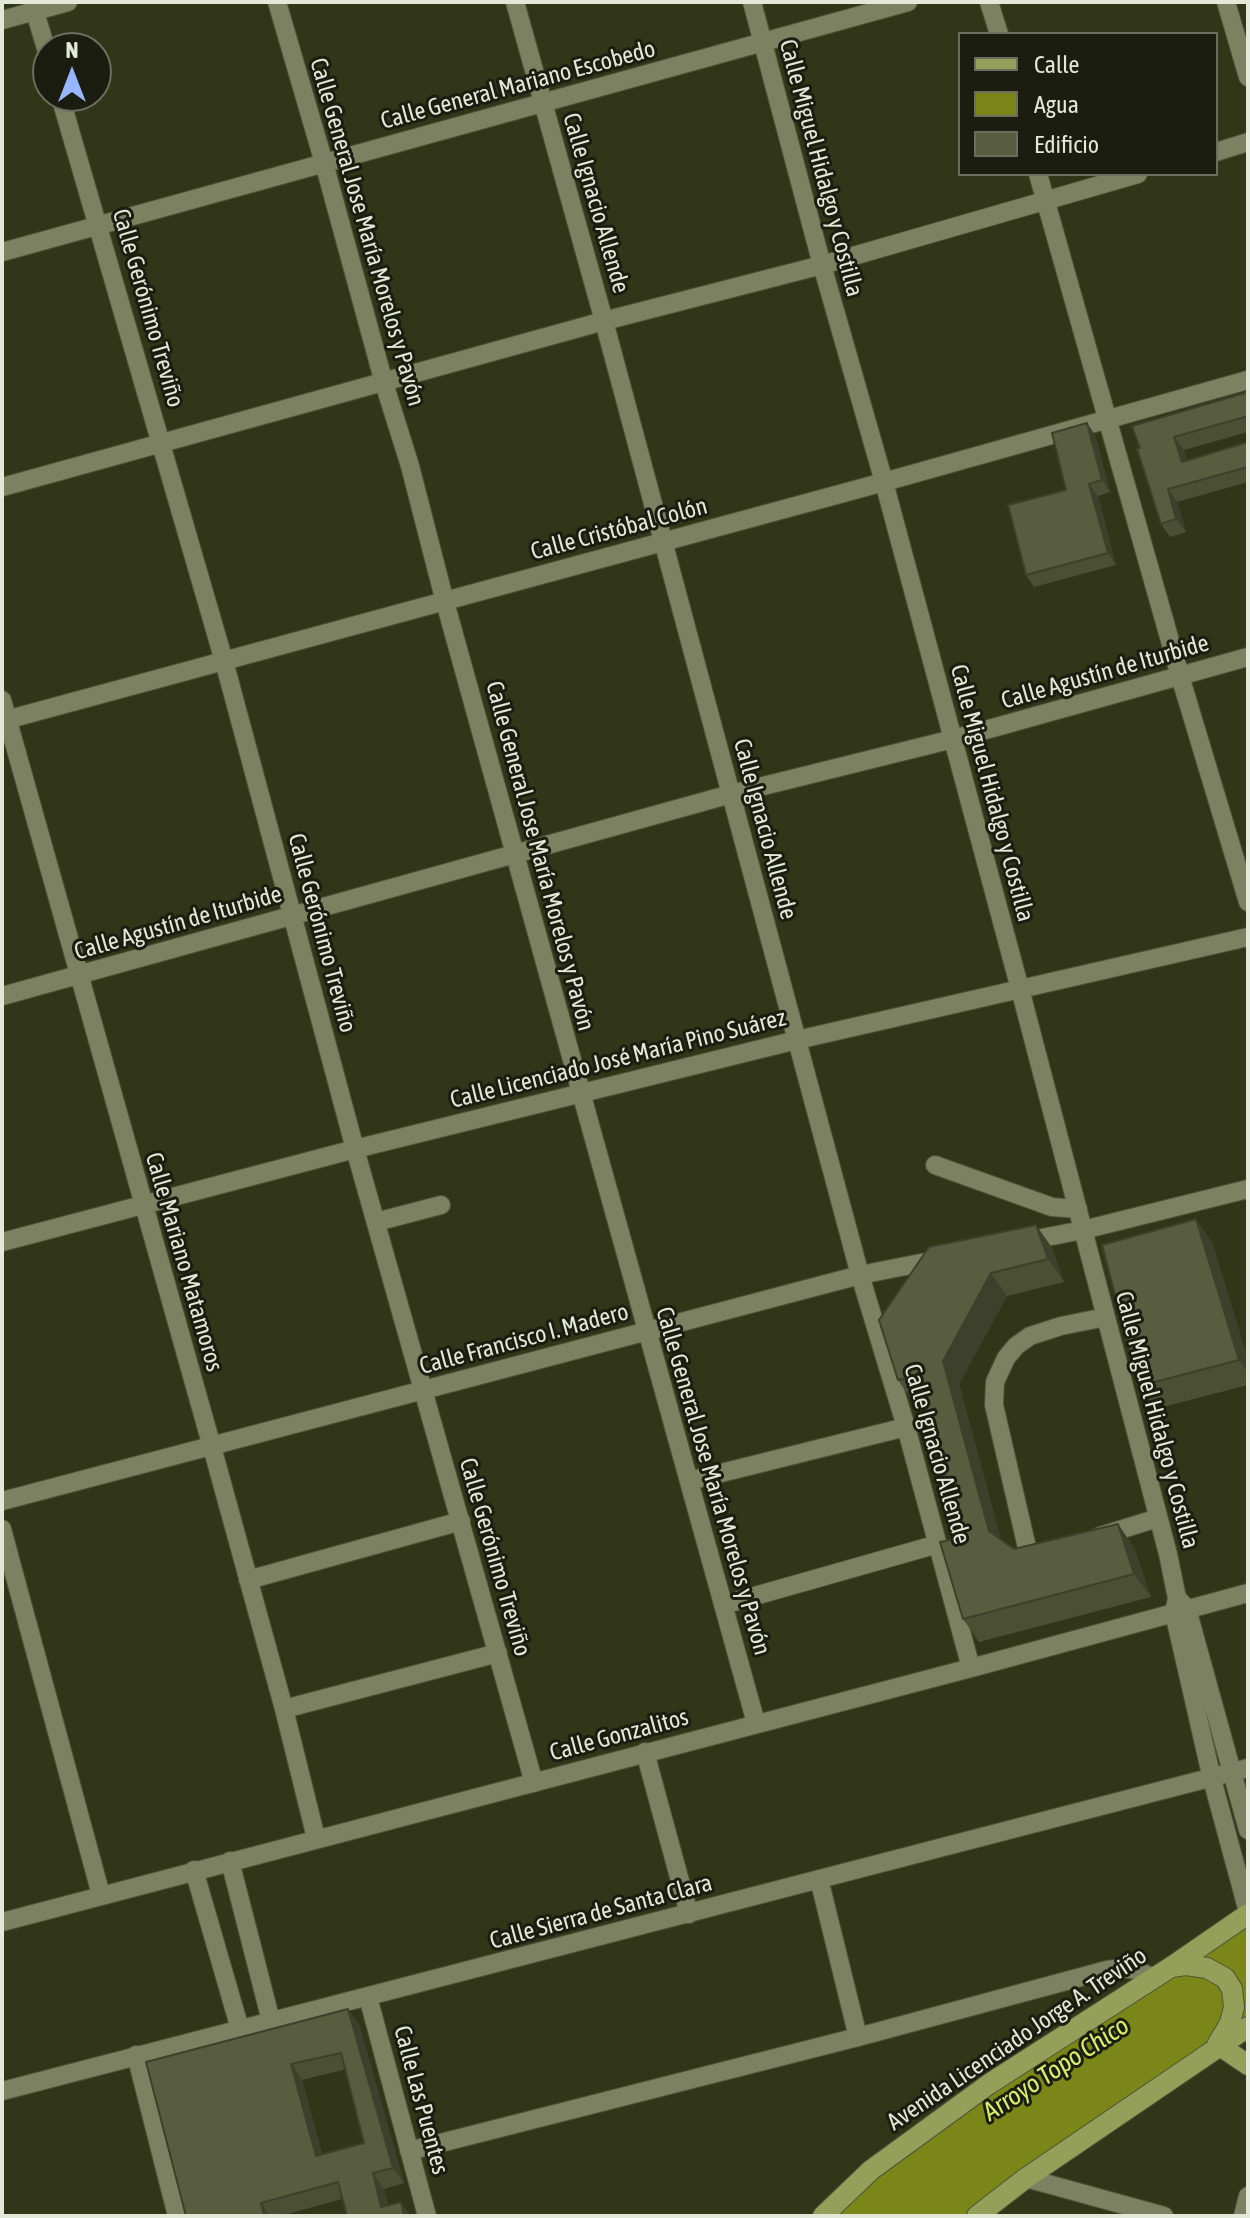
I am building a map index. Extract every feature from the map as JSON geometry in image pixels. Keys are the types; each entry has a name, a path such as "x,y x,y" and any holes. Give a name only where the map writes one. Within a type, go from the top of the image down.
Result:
{"main road":[{"name":"Avenida Licenciado Jorge A. Treviño","path":"823,2216 871,2170 989,2084 1153,1978 1179,1966 1248,1913"},
{"path":"1179,1966 1215,1972 1225,1978 1232,1989 1234,2007 1220,2042"},
{"path":"977,2216 1220,2042 1248,2027"},
{"path":"1220,2042 1248,2065"}],"street":[{"path":"2,20 34,7 68,2"},
{"name":"Calle General Jose María Morelos y Pavón","path":"277,2 410,466 580,1093 756,1723"},
{"name":"Calle Ignacio Allende","path":"515,2 604,321 860,1275 906,1427 971,1668"},
{"name":"Calle Miguel Hidalgo y Costilla","path":"752,2 1020,989 1180,1607"},
{"name":"Calle General Mariano Escobedo","path":"2,252 908,2"},
{"path":"989,2 998,32"},
{"path":"1226,2 1248,77"},
{"path":"34,7 41,32"},
{"name":"Calle Gerónimo Treviño","path":"65,112 224,661 355,1149 534,1783"},
{"path":"1218,151 1248,142"},
{"path":"1039,176 1180,676 1248,902"},
{"path":"2,487 604,321 822,265 1131,176"},
{"name":"Calle Cristóbal Colón","path":"5,721 1248,380"},
{"name":"Calle Agustín de Iturbide","path":"2,996 731,794 953,739 1248,657"},
{"name":"Calle Mariano Matamoros","path":"2,700 5,721 212,1447 316,1838"},
{"name":"Calle Licenciado José María Pino Suárez","path":"2,1242 580,1093 1248,937"},
{"path":"935,1165 1045,1205 1078,1209"},
{"path":"1009,1245 1248,1189"},
{"path":"376,1222 441,1205"},
{"name":"Calle Francisco I. Madero","path":"2,1501 860,1275 964,1254"},
{"path":"1106,1317 1030,1336 1006,1358 995,1382 994,1405 1028,1552 1033,1555 1158,1518"},
{"path":"689,1481 906,1427"},
{"path":"248,1580 461,1521"},
{"path":"2,1529 101,1895"},
{"path":"723,1605 938,1544"},
{"name":"Calle Gonzalitos","path":"2,1922 971,1668 1180,1607 1248,1593"},
{"path":"1180,1607 1240,1770 1248,1831 1227,1839"},
{"path":"1180,1607 1212,1779 1248,1913"},
{"path":"284,1709 498,1653"},
{"path":"645,1752 689,1914"},
{"name":"Calle Sierra de Santa Clara","path":"2,2091 1240,1770"},
{"path":"230,1861 271,2021"},
{"path":"194,1870 240,2029"},
{"path":"819,1879 858,2037"},
{"path":"409,2151 1107,1970 1137,1970 1153,1978"},
{"name":"Calle Las Puentes","path":"368,1997 427,2216"},
{"path":"136,2055 176,2216"},
{"path":"1026,2178 1164,2216"},
{"path":"1243,2216 1248,2196"}],"water":[{"name":"Arroyo Topo Chico","path":"1248,1914 1248,2022 977,2216 823,2216 843,2196"}],"building":[{"path":"1248,392 1248,416 1174,437 1182,462 1248,442 1248,467 1168,489 1176,519 1161,524 1132,426"},
{"path":"1087,423 1102,480 1089,484 1108,553 1026,575 1008,505 1066,490 1052,433"},
{"path":"1196,1219 1239,1360 1139,1386 1102,1245"},
{"path":"1036,1225 1048,1259 991,1273 943,1361 989,1531 1014,1549 1118,1524 1134,1574 963,1619 940,1542 958,1538 918,1375 898,1380 879,1320 929,1247"},
{"path":"348,2009 393,2168 373,2173 381,2207 401,2202 404,2216 347,2216 338,2182 261,2203 264,2216 186,2216 146,2062","holes":["341,2053 364,2143 316,2156 291,2064"]}]}
